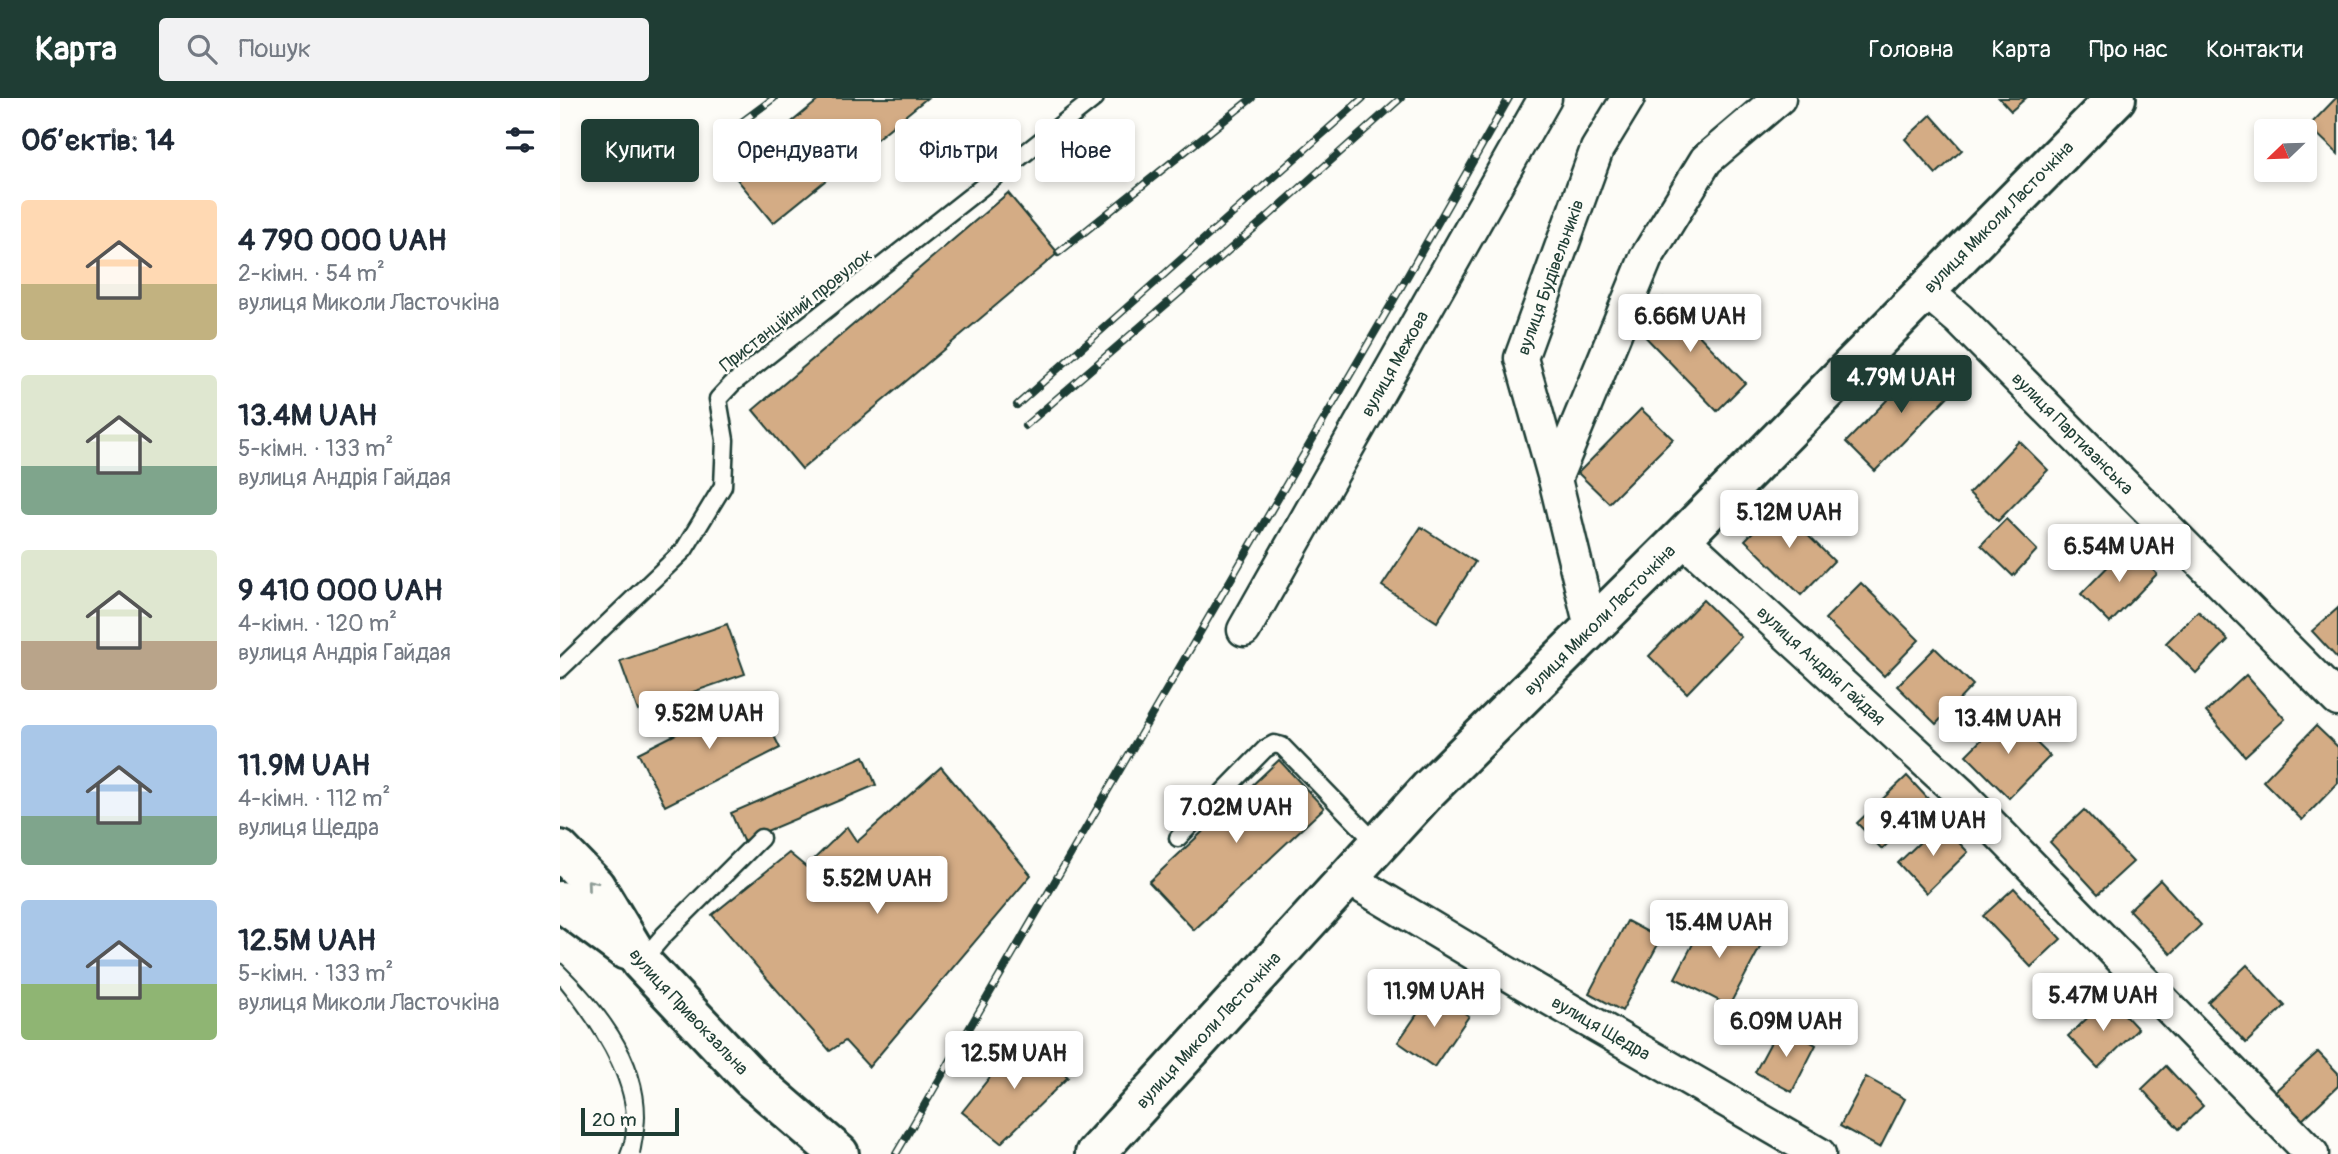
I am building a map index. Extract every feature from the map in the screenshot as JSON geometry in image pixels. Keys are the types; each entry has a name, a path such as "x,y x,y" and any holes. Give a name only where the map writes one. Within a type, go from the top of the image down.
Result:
{"street":[{"name":"вулиця Межова","path":"1244,631 1545,98"},
{"name":"вулиця Будівельників","path":"1591,628 1555,480 1521,358 1597,149 1628,98"},
{"path":"1555,480 1646,258 1706,160 1779,98"},
{"name":"вулиця Миколи Ласточкіна","path":"1094,1154 1429,789 1682,538 2116,98"},
{"name":"вулиця Партизанська","path":"1925,290 1959,318 2338,700"},
{"name":"вулиця Андрія Гайдая","path":"1682,538 1961,794 2312,1154"},
{"name":"вулиця Привокзальна","path":"560,850 594,886 642,962 751,1078 839,1154"},
{"name":"вулиця Щедра","path":"1348,878 1819,1154"},
{"path":"560,901 642,962"}],"lane":[{"name":"Пристанційний провулок","path":"560,669 684,550 723,486 725,440 718,399 732,384 1095,98"},
{"path":"1178,838 1265,749 1274,744 1282,746 1378,845"},
{"path":"642,962 664,934 761,838"}],"building":[{"path":"821,98 927,98 901,119 895,119 895,124 881,135 881,119 795,119"},
{"path":"1999,98 2026,98 2011,111"},
{"path":"2338,98 2338,154 2317,134 2316,119"},
{"path":"1931,115 1962,150 1936,174 1905,139"},
{"path":"739,182 824,182 773,223"},
{"path":"1008,193 1058,253 802,469 753,410"},
{"path":"1663,298 1745,383 1717,411 1634,325"},
{"path":"1927,359 1956,388 1875,471 1846,442"},
{"path":"1641,409 1673,439 1609,503 1578,473"},
{"path":"2019,441 2048,470 1998,521 1969,493"},
{"path":"1778,506 1834,561 1801,595 1745,540"},
{"path":"2006,519 2037,550 2013,576 1981,545"},
{"path":"1421,527 1475,562 1437,622 1382,586"},
{"path":"2128,546 2157,574 2110,623 2081,594"},
{"path":"1861,583 1919,640 1884,676 1825,619"},
{"path":"1703,600 1741,637 1687,693 1649,656"},
{"path":"2338,608 2338,659 2312,631"},
{"path":"2198,611 2228,640 2196,673 2166,643"},
{"path":"727,624 745,674 638,711 620,661"},
{"path":"1935,648 1973,685 1936,724 1897,686"},
{"path":"2246,675 2285,719 2245,756 2206,712"},
{"path":"754,695 780,748 665,806 638,753"},
{"path":"2007,714 2050,756 2009,798 1966,755"},
{"path":"2316,726 2338,747 2338,783 2302,820 2263,781"},
{"path":"864,756 876,785 743,841 731,813"},
{"path":"1279,760 1324,808 1194,930 1149,882"},
{"path":"941,767 1031,875 869,1067 845,1041 830,1051 712,915 789,853 806,867 847,827 857,842"},
{"path":"1907,776 1931,802 1882,849 1857,823"},
{"path":"2084,810 2133,862 2098,894 2050,842"},
{"path":"1940,823 1968,852 1926,893 1898,863"},
{"path":"2160,880 2201,925 2171,954 2129,910"},
{"path":"2014,888 2061,939 2031,967 1983,916"},
{"path":"1709,913 1763,942 1729,1006 1675,978"},
{"path":"1627,921 1661,939 1622,1011 1589,993"},
{"path":"2247,965 2285,1006 2246,1043 2208,1002"},
{"path":"1433,991 1469,1016 1434,1067 1398,1042"},
{"path":"2109,998 2138,1029 2098,1068 2068,1036"},
{"path":"1780,1025 1816,1045 1792,1092 1755,1072"},
{"path":"1022,1037 1068,1077 1001,1143 962,1112"},
{"path":"2318,1052 2338,1073 2338,1086 2300,1122 2273,1093"},
{"path":"2166,1066 2203,1106 2179,1129 2142,1089"},
{"path":"1866,1077 1905,1099 1880,1148 1840,1126"}],"tram line":[{"path":"560,962 605,1012 618,1031 638,1072 645,1121 640,1154"},
{"path":"560,986 600,1042 620,1087 626,1132 620,1154"}],"railway":[{"path":"746,119 774,98"},
{"path":"1058,253 1252,98"},
{"path":"1017,405 1363,98"},
{"path":"1025,426 1401,98"},
{"path":"896,1154 1509,98"}]}
